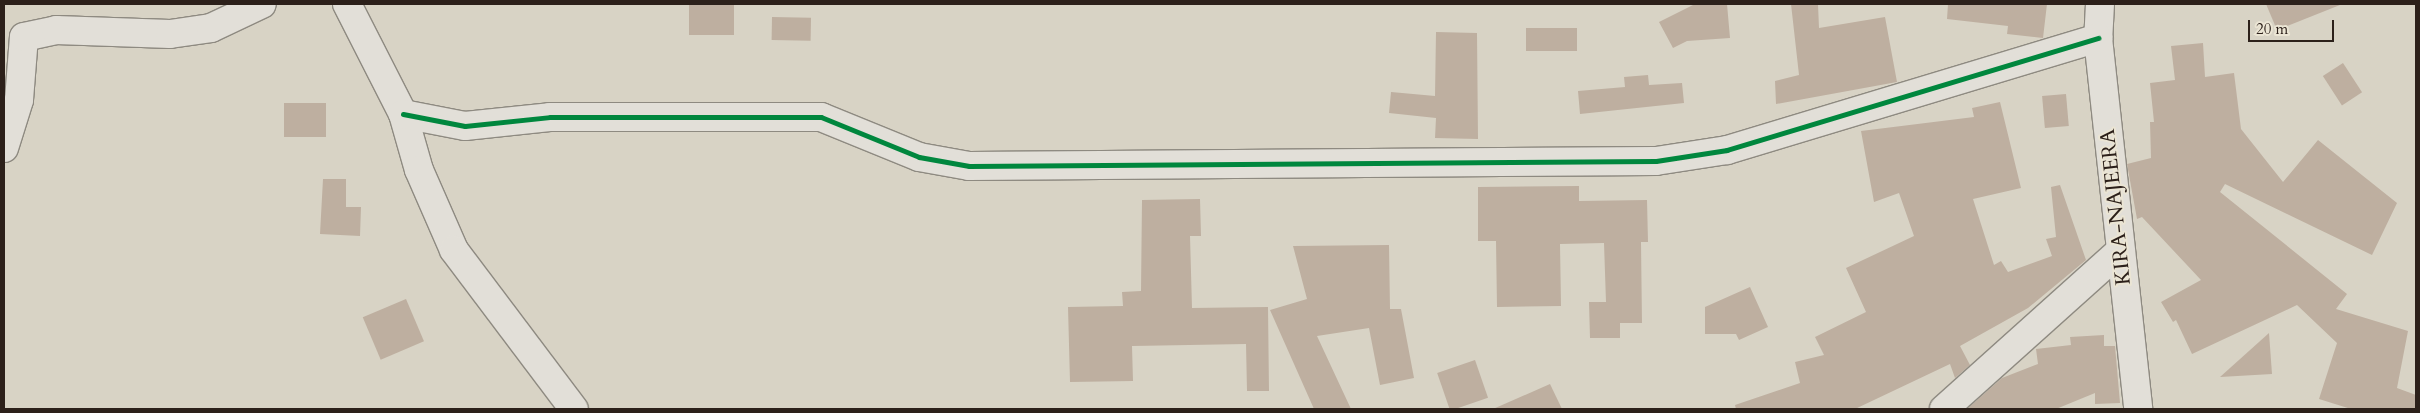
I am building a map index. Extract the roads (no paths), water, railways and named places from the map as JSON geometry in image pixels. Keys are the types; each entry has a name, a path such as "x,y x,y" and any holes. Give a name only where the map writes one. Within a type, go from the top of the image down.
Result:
{"street":[{"path":"4,148 19,100 24,37 56,30 170,34 211,28 262,4"},
{"path":"347,4 403,114 422,179 454,250 574,409"},
{"name":"KIRA-NAJEERA","path":"2100,4 2098,38 2138,409"},
{"path":"403,114 465,126 560,116 821,117 919,157 968,166 1656,161 1727,150 2098,38"},
{"path":"1944,409 2120,251"}]}
